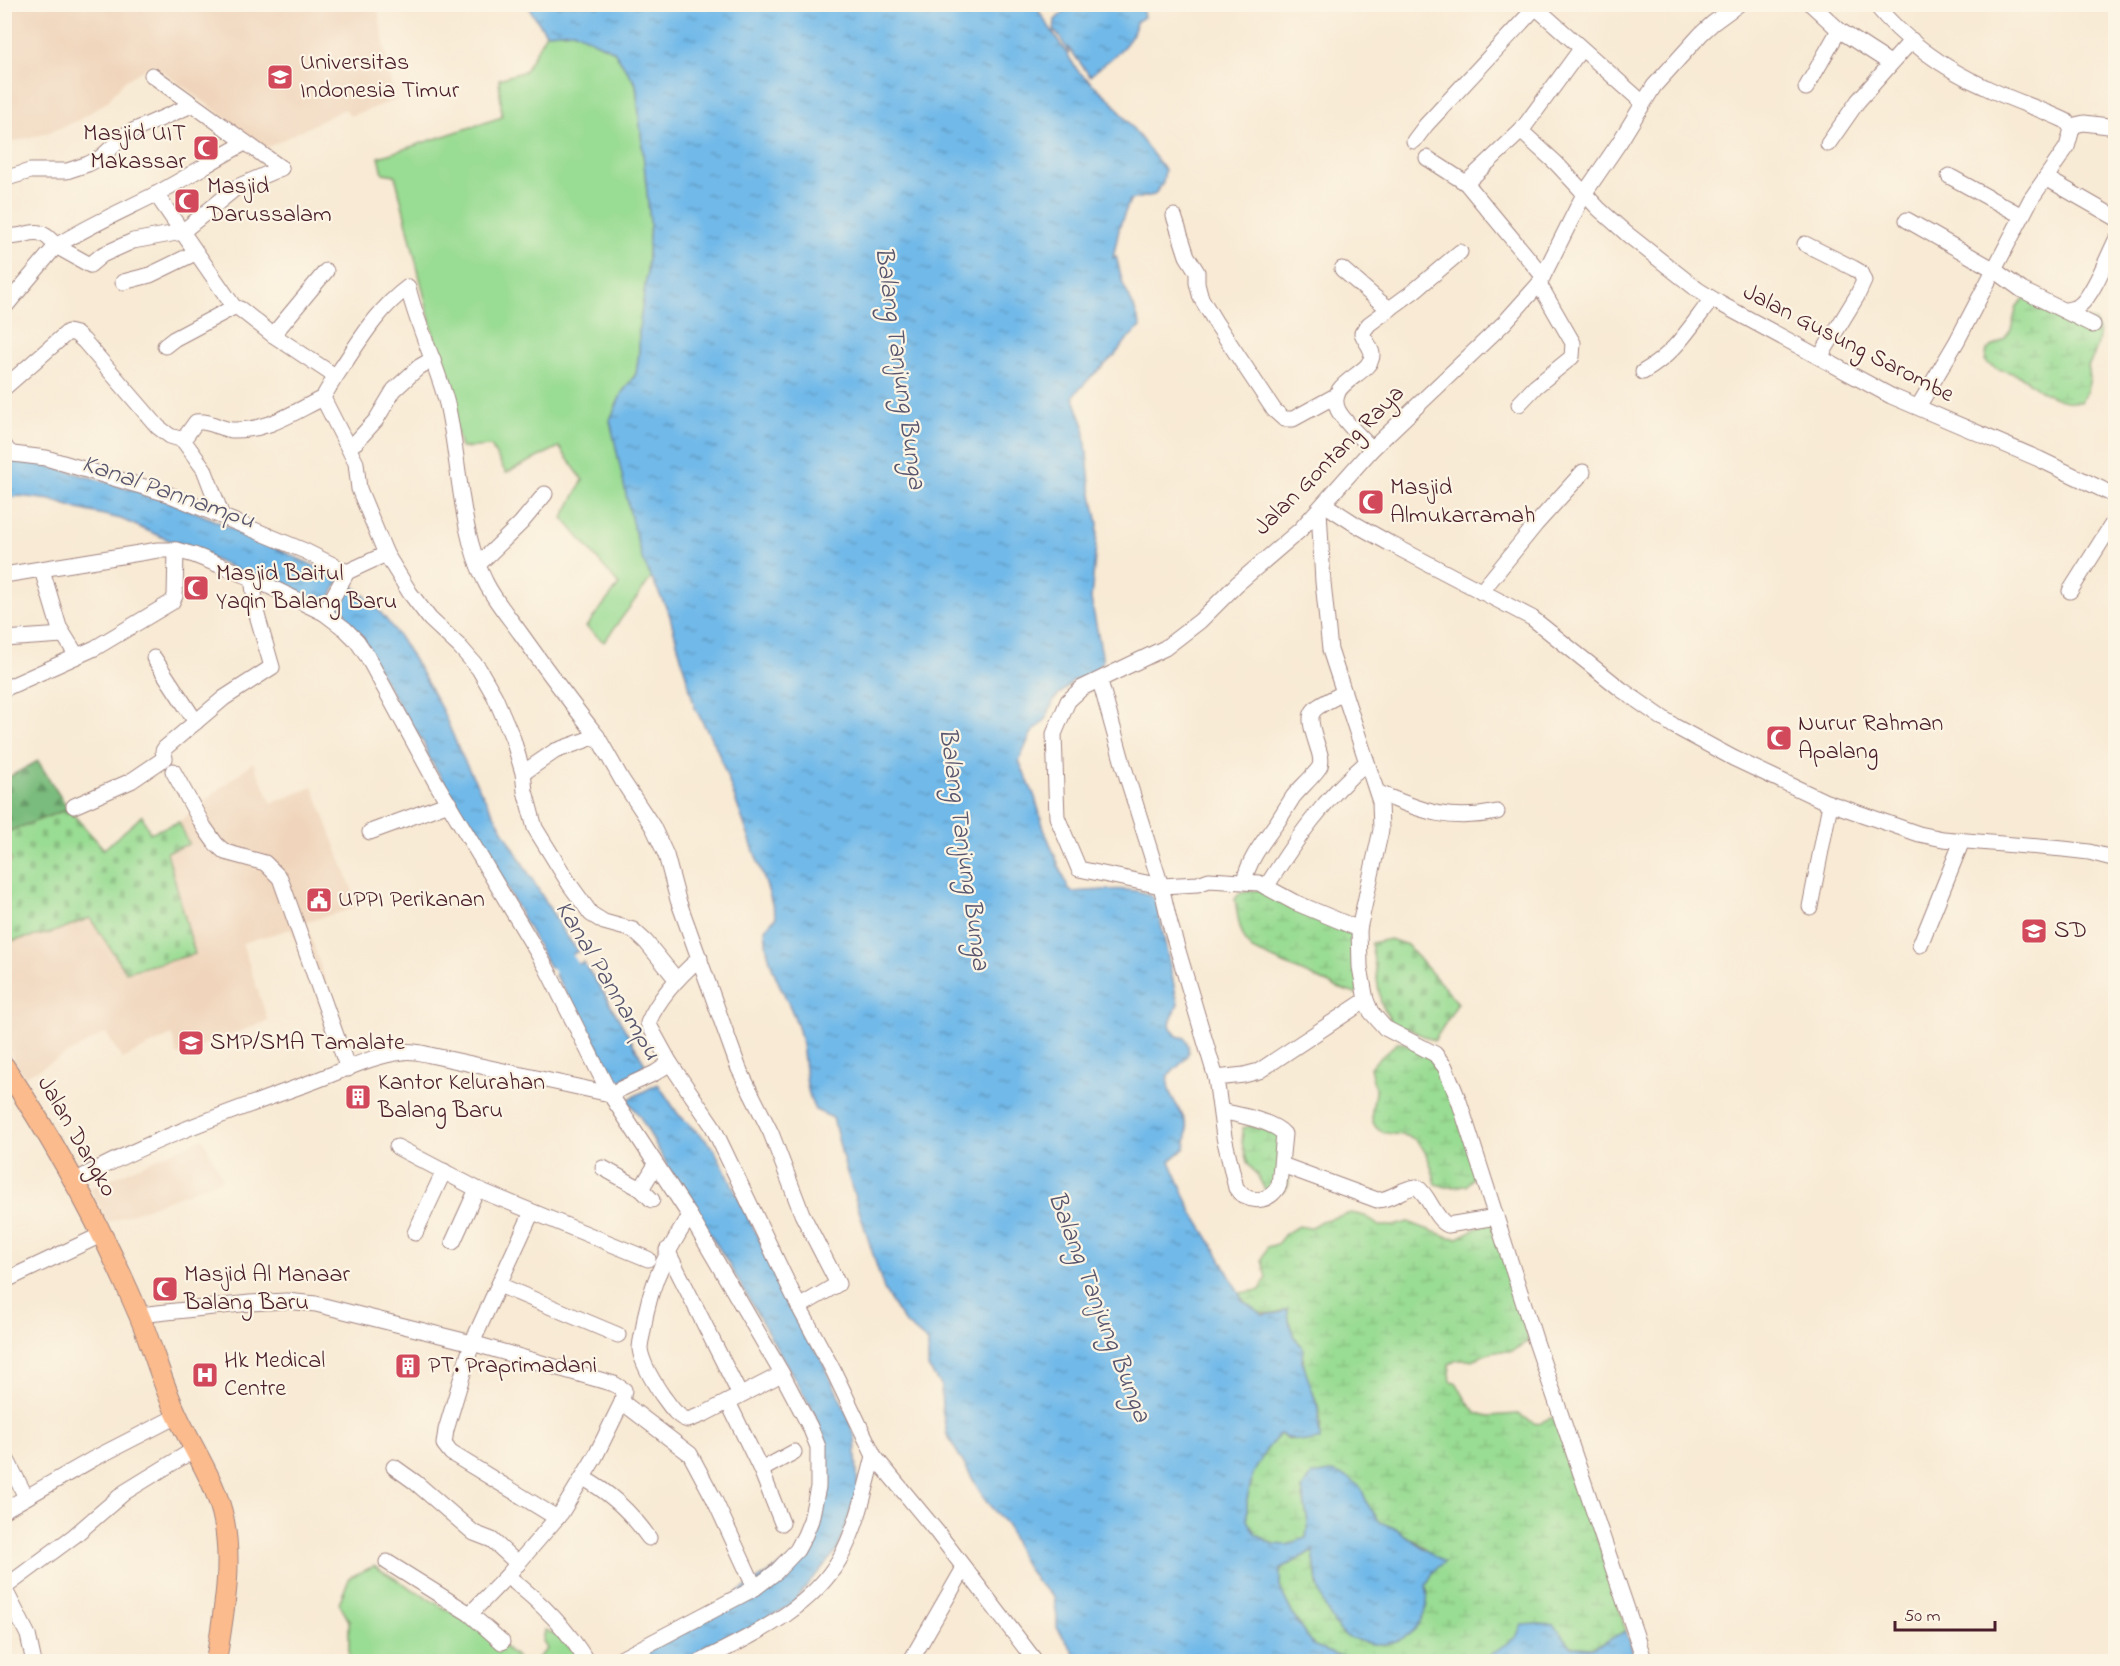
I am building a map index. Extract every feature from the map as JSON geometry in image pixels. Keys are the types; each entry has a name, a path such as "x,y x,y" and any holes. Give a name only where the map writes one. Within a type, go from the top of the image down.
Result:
{"main road":[{"name":"Jalan Dangko","path":"4,1066 75,1181 139,1315 177,1416 216,1496 224,1519 228,1545 226,1598 216,1662"}],"street":[{"name":"Jalan Gontang Raya","path":"1161,886 1079,869 1057,817 1054,734 1068,701 1082,688 1148,658 1200,621 1237,584 1300,530 1372,449 1505,322 1541,280 1584,194 1619,143 1642,102 1685,49 1713,22 1739,4"},
{"path":"1811,4 1839,30 1890,63"},
{"path":"1875,4 1912,40 1965,78 2057,117 2071,126 2084,123 2115,128"},
{"path":"1414,141 1534,6 1642,102"},
{"path":"1806,88 1839,30"},
{"path":"1828,144 1858,101 1912,40"},
{"path":"1466,183 1521,131 1581,49"},
{"path":"4,235 13,237 34,232 44,234 56,246 90,265 102,255 133,241 182,232 237,187 280,168 152,75"},
{"path":"4,179 30,171 67,171 88,164 100,158 128,133 192,105"},
{"path":"1917,407 1957,341 2022,216 2067,147 2071,138 2071,126"},
{"name":"Jalan Gusung Sarombe","path":"1521,131 1627,234 1680,277 1713,299 1891,396 2039,459 2115,496"},
{"path":"4,308 56,246 156,194 208,162 245,143"},
{"path":"1427,158 1466,183 1541,280 1573,343 1574,353 1568,362 1535,387 1519,404"},
{"path":"1949,176 2022,216"},
{"path":"2046,178 2115,218"},
{"path":"156,194 234,307 335,376"},
{"path":"1174,216 1187,255 1197,272 1201,298 1254,383 1280,417 1293,419 1337,395"},
{"path":"1907,220 1993,269 2022,290 2093,325"},
{"path":"2066,310 2077,307 2084,301 2097,280 2115,240"},
{"path":"1805,244 1853,268 1860,273 1864,281 1820,357"},
{"path":"1372,449 1337,409 1339,389 1369,363 1372,357 1372,351 1362,333 1364,328 1460,252"},
{"path":"123,282 150,275 195,253"},
{"path":"1342,269 1390,309"},
{"path":"273,335 326,271"},
{"path":"183,440 196,422 206,422 225,429 242,430 267,427 323,399 335,376 369,326 389,302 408,287 417,318 434,359 447,407 468,527 485,582 560,689 597,736 653,827 666,855 678,900 739,1070 771,1133 802,1214 838,1284 799,1307"},
{"path":"1642,372 1658,364 1671,352 1713,299"},
{"path":"165,346 234,307"},
{"path":"4,388 68,332 76,334 158,427 170,436 183,440 204,469 222,516"},
{"path":"349,447 376,420 394,390 419,367 434,359"},
{"path":"323,399 356,463 359,489 386,554 410,593 430,619 460,647 479,669 503,714 523,773 525,791 535,828 591,914 604,922 633,930 653,950 676,980"},
{"path":"4,445 13,454 46,458 168,494 305,551 346,574"},
{"path":"1481,592 1536,524 1583,472"},
{"path":"478,565 521,523 545,494"},
{"path":"1645,1662 1536,1342 1459,1101 1445,1066 1435,1054 1385,1028 1377,1021 1366,1000 1360,967 1359,929 1381,830 1379,793 1330,650 1321,507 1532,618 1622,690 1674,726 1733,758 1830,804 1919,834 1962,841 2089,852 2115,859"},
{"path":"2070,591 2115,518"},
{"path":"4,575 158,550 176,550 252,578 325,611 345,629 367,656 449,803 546,967 612,1094 655,1166 690,1216 790,1388 818,1447 818,1487 805,1535 796,1550 776,1572 755,1588 615,1662"},
{"path":"4,689 78,656 173,601 176,550"},
{"path":"325,611 346,574 386,554"},
{"path":"42,570 63,635 78,656"},
{"path":"74,806 131,781 165,758 163,751 165,748 224,698 272,667 260,629 252,578"},
{"path":"4,639 63,635"},
{"path":"154,658 196,722"},
{"path":"1100,681 1216,1078 1221,1111 1231,1173 1239,1192 1257,1200 1269,1197 1278,1185 1285,1137 1281,1131 1268,1124 1221,1111"},
{"path":"1244,881 1248,866 1260,846 1293,798 1320,766 1320,754 1310,723 1310,715 1316,707 1343,693"},
{"path":"523,773 555,751 597,736"},
{"path":"1266,887 1301,834 1346,779 1367,762"},
{"path":"173,771 216,844 225,852 265,863 280,878 348,1069"},
{"path":"1379,793 1419,809 1450,816 1475,816 1497,812"},
{"path":"370,832 449,803"},
{"path":"1810,907 1830,804"},
{"path":"1920,945 1962,841"},
{"path":"1161,886 1198,884 1209,880 1259,883 1294,902 1359,929"},
{"path":"700,958 676,980 656,1007 648,1023 669,1063 712,1125 799,1307 833,1370 874,1456 938,1532 1036,1662"},
{"path":"1216,1078 1258,1071 1366,1000"},
{"path":"75,1181 102,1166 194,1127 348,1069 405,1051 612,1094 655,1073 669,1063"},
{"path":"396,1147 477,1189 648,1259"},
{"path":"1282,1165 1377,1200 1384,1200 1417,1186 1442,1222 1448,1225 1496,1217"},
{"path":"641,1189 655,1166"},
{"path":"603,1168 641,1189 652,1200"},
{"path":"415,1233 444,1171"},
{"path":"453,1242 477,1189"},
{"path":"532,1212 472,1343 444,1444 451,1453 557,1518"},
{"path":"690,1216 661,1264 645,1315 640,1349 644,1361 660,1391 677,1414 684,1419 691,1420 774,1378"},
{"path":"4,1281 101,1235"},
{"path":"668,1250 734,1399 782,1523"},
{"path":"499,1285 618,1335"},
{"path":"139,1315 250,1303 286,1301 316,1304 472,1343 614,1384 624,1390 622,1402 583,1478 557,1518 518,1564 470,1614"},
{"path":"622,1402 690,1454 714,1499 755,1588"},
{"path":"4,1510 103,1454 177,1416"},
{"path":"32,1662 28,1635 4,1588 74,1536 125,1492 195,1449"},
{"path":"761,1470 794,1452"},
{"path":"4,1454 26,1497"},
{"path":"700,1662 718,1657 781,1618 797,1608 817,1589 839,1560 858,1518 874,1456"},
{"path":"394,1467 406,1474 474,1533 492,1540 518,1564"},
{"path":"583,1478 615,1499 633,1516 649,1538"},
{"path":"387,1562 470,1614 502,1642"},
{"path":"910,1662 964,1568"},
{"path":"507,1576 558,1624 587,1662"}],"shaded area":[{"name":"Universitas Indonesia Timur","path":"4,5 377,5 394,101 350,116 345,109 266,148 153,64 123,82 107,102 77,121 51,132 5,144"},
{"path":"253,762 272,803 313,787 359,907 306,922 352,1063 291,929 242,943 268,1021 177,1055 172,1035 122,1059 106,1033 24,1077 5,1045 5,942 51,933 90,918 195,953 167,851 189,844 179,822"},
{"path":"203,1138 223,1179 107,1223 90,1188"}],"green space":[{"path":"573,31 614,51 636,84 650,222 636,374 622,393 610,420 643,561 652,577 604,642 586,627 619,585 563,518 583,480 559,447 506,473 491,446 461,448 395,175 383,173 379,157 502,117 499,79 525,71 546,33"},
{"path":"2027,296 2095,322 2099,339 2088,366 2089,384 2081,402 2052,396 2020,376 1993,367 1985,361 1987,350 2004,339 2011,330 2017,306"},
{"path":"38,761 68,809 5,833 5,779"},
{"path":"68,809 104,849 142,816 150,833 179,822 189,844 167,852 195,954 126,972 90,918 51,933 5,942 5,866 12,861 5,848 5,833"},
{"path":"1264,889 1355,930 1363,988 1356,994 1343,990 1252,950 1238,920 1235,899 1240,893"},
{"path":"1390,939 1407,945 1458,1003 1434,1041 1409,1029 1393,1025 1381,1003 1371,943"},
{"path":"1397,1043 1405,1043 1444,1067 1479,1181 1473,1177 1467,1186 1446,1187 1436,1184 1428,1159 1419,1143 1409,1137 1383,1132 1375,1126 1372,1113 1375,1090 1370,1067"},
{"path":"1249,1126 1269,1130 1288,1139 1289,1182 1284,1191 1267,1193 1247,1162 1242,1143 1243,1128"},
{"path":"1351,1213 1365,1216 1379,1226 1393,1226 1408,1222 1448,1237 1458,1238 1485,1224 1495,1223 1529,1341 1512,1351 1495,1351 1471,1360 1457,1360 1449,1364 1451,1381 1456,1382 1466,1400 1477,1413 1489,1416 1518,1414 1536,1424 1554,1417 1575,1466 1626,1631 1593,1648 1572,1647 1554,1625 1516,1637 1481,1662 1403,1661 1394,1657 1364,1660 1335,1655 1313,1645 1294,1617 1280,1588 1280,1570 1313,1550 1317,1584 1326,1609 1428,1594 1426,1585 1434,1571 1426,1548 1380,1522 1368,1505 1361,1488 1302,1489 1308,1522 1306,1538 1287,1545 1272,1544 1254,1533 1247,1520 1247,1499 1253,1473 1266,1450 1280,1434 1289,1439 1319,1440 1320,1414 1305,1371 1304,1350 1292,1331 1288,1309 1273,1313 1260,1312 1249,1306 1239,1293 1260,1290 1266,1278 1262,1259 1267,1247 1277,1244 1285,1234 1298,1226 1310,1228 1321,1221"},
{"path":"374,1566 457,1616 464,1613 521,1661 349,1661 349,1621 339,1603 350,1577"},
{"path":"545,1630 565,1642 580,1662 534,1662 547,1649 543,1641"}],"water":[{"name":"Balang Tanjung Bunga","path":"529,5 1035,5 1078,71 1111,100 1165,170 1163,183 1154,195 1130,200 1120,225 1113,258 1116,256 1123,284 1141,327 1073,396 1084,426 1090,484 1098,524 1091,599 1103,660 1094,674 1073,681 1054,700 1046,719 1031,734 1019,761 1035,797 1044,829 1069,890 1073,892 1130,890 1150,895 1156,901 1178,1004 1170,1023 1171,1028 1177,1036 1185,1038 1188,1045 1184,1060 1168,1077 1172,1098 1182,1115 1187,1130 1185,1148 1170,1161 1192,1212 1217,1252 1243,1301 1263,1315 1288,1309 1292,1331 1304,1350 1302,1360 1318,1408 1320,1440 1299,1440 1280,1434 1266,1450 1253,1474 1247,1499 1247,1520 1255,1533 1272,1544 1287,1545 1306,1538 1308,1522 1302,1489 1312,1475 1332,1472 1349,1478 1361,1488 1368,1505 1380,1522 1394,1528 1444,1562 1434,1571 1426,1585 1425,1613 1419,1625 1410,1634 1385,1644 1371,1644 1349,1637 1343,1634 1334,1623 1320,1593 1313,1550 1280,1570 1280,1588 1294,1617 1313,1645 1335,1655 1364,1660 1394,1657 1403,1661 1075,1661 1073,1651 1057,1628 1054,1597 1037,1582 1021,1559 1007,1525 985,1500 947,1435 942,1409 941,1386 928,1367 928,1342 904,1322 885,1292 844,1163 833,1118 815,1110 811,1101 800,1034 767,950 765,929 776,917 767,887 717,749 695,708 669,613 643,561 632,522 610,420 622,393 636,374 639,329 647,273 650,222 636,84 614,51 573,31 546,33 531,12"},
{"path":"1071,5 1148,5 1142,7 1144,17 1136,22 1125,45 1090,76 1068,47 1069,54 1054,31 1055,20"},
{"path":"12,462 39,463 149,494 198,513 341,578 324,608 121,519 51,500 19,496 5,499 4,465"},
{"path":"348,582 377,608 413,658 442,710 464,760 488,804 565,934 578,951 550,968 495,866 359,636 343,617 332,612"},
{"path":"583,962 646,1066 615,1084 598,1047 555,975"},
{"path":"658,1084 678,1114 712,1146 767,1256 788,1306 822,1361 846,1411 855,1437 858,1491 838,1549 790,1606 688,1661 625,1662 803,1552 822,1513 828,1475 825,1441 811,1407 724,1256 673,1175 639,1115 627,1100"},
{"path":"1522,1625 1554,1625 1572,1647 1593,1648 1626,1631 1636,1661 1481,1661 1516,1637"}],"waterway":[{"name":"Kanal Pannampu","path":"545,933 583,995"}],"place":[{"name":"Universitas Indonesia Timur","path":"280,77"},
{"name":"Masjid UIT Makassar","path":"206,148"},
{"name":"Masjid Darussalam","path":"187,201"},
{"name":"Masjid Almukarramah","path":"1371,502"},
{"name":"Masjid Baitul Yaqin Balang Baru","path":"196,588"},
{"name":"Nurur Rahman Apalang","path":"1779,738"},
{"name":"UPPI Perikanan","path":"319,900"},
{"name":"SD","path":"2034,931"},
{"name":"SMP/SMA Tamalate","path":"191,1043"},
{"name":"Kantor Kelurahan Balang Baru","path":"358,1097"},
{"name":"Masjid Al Manaar Balang Baru","path":"165,1289"},
{"name":"PT. Praprimadani","path":"408,1366"},
{"name":"Hk Medical Centre","path":"205,1375"}]}
